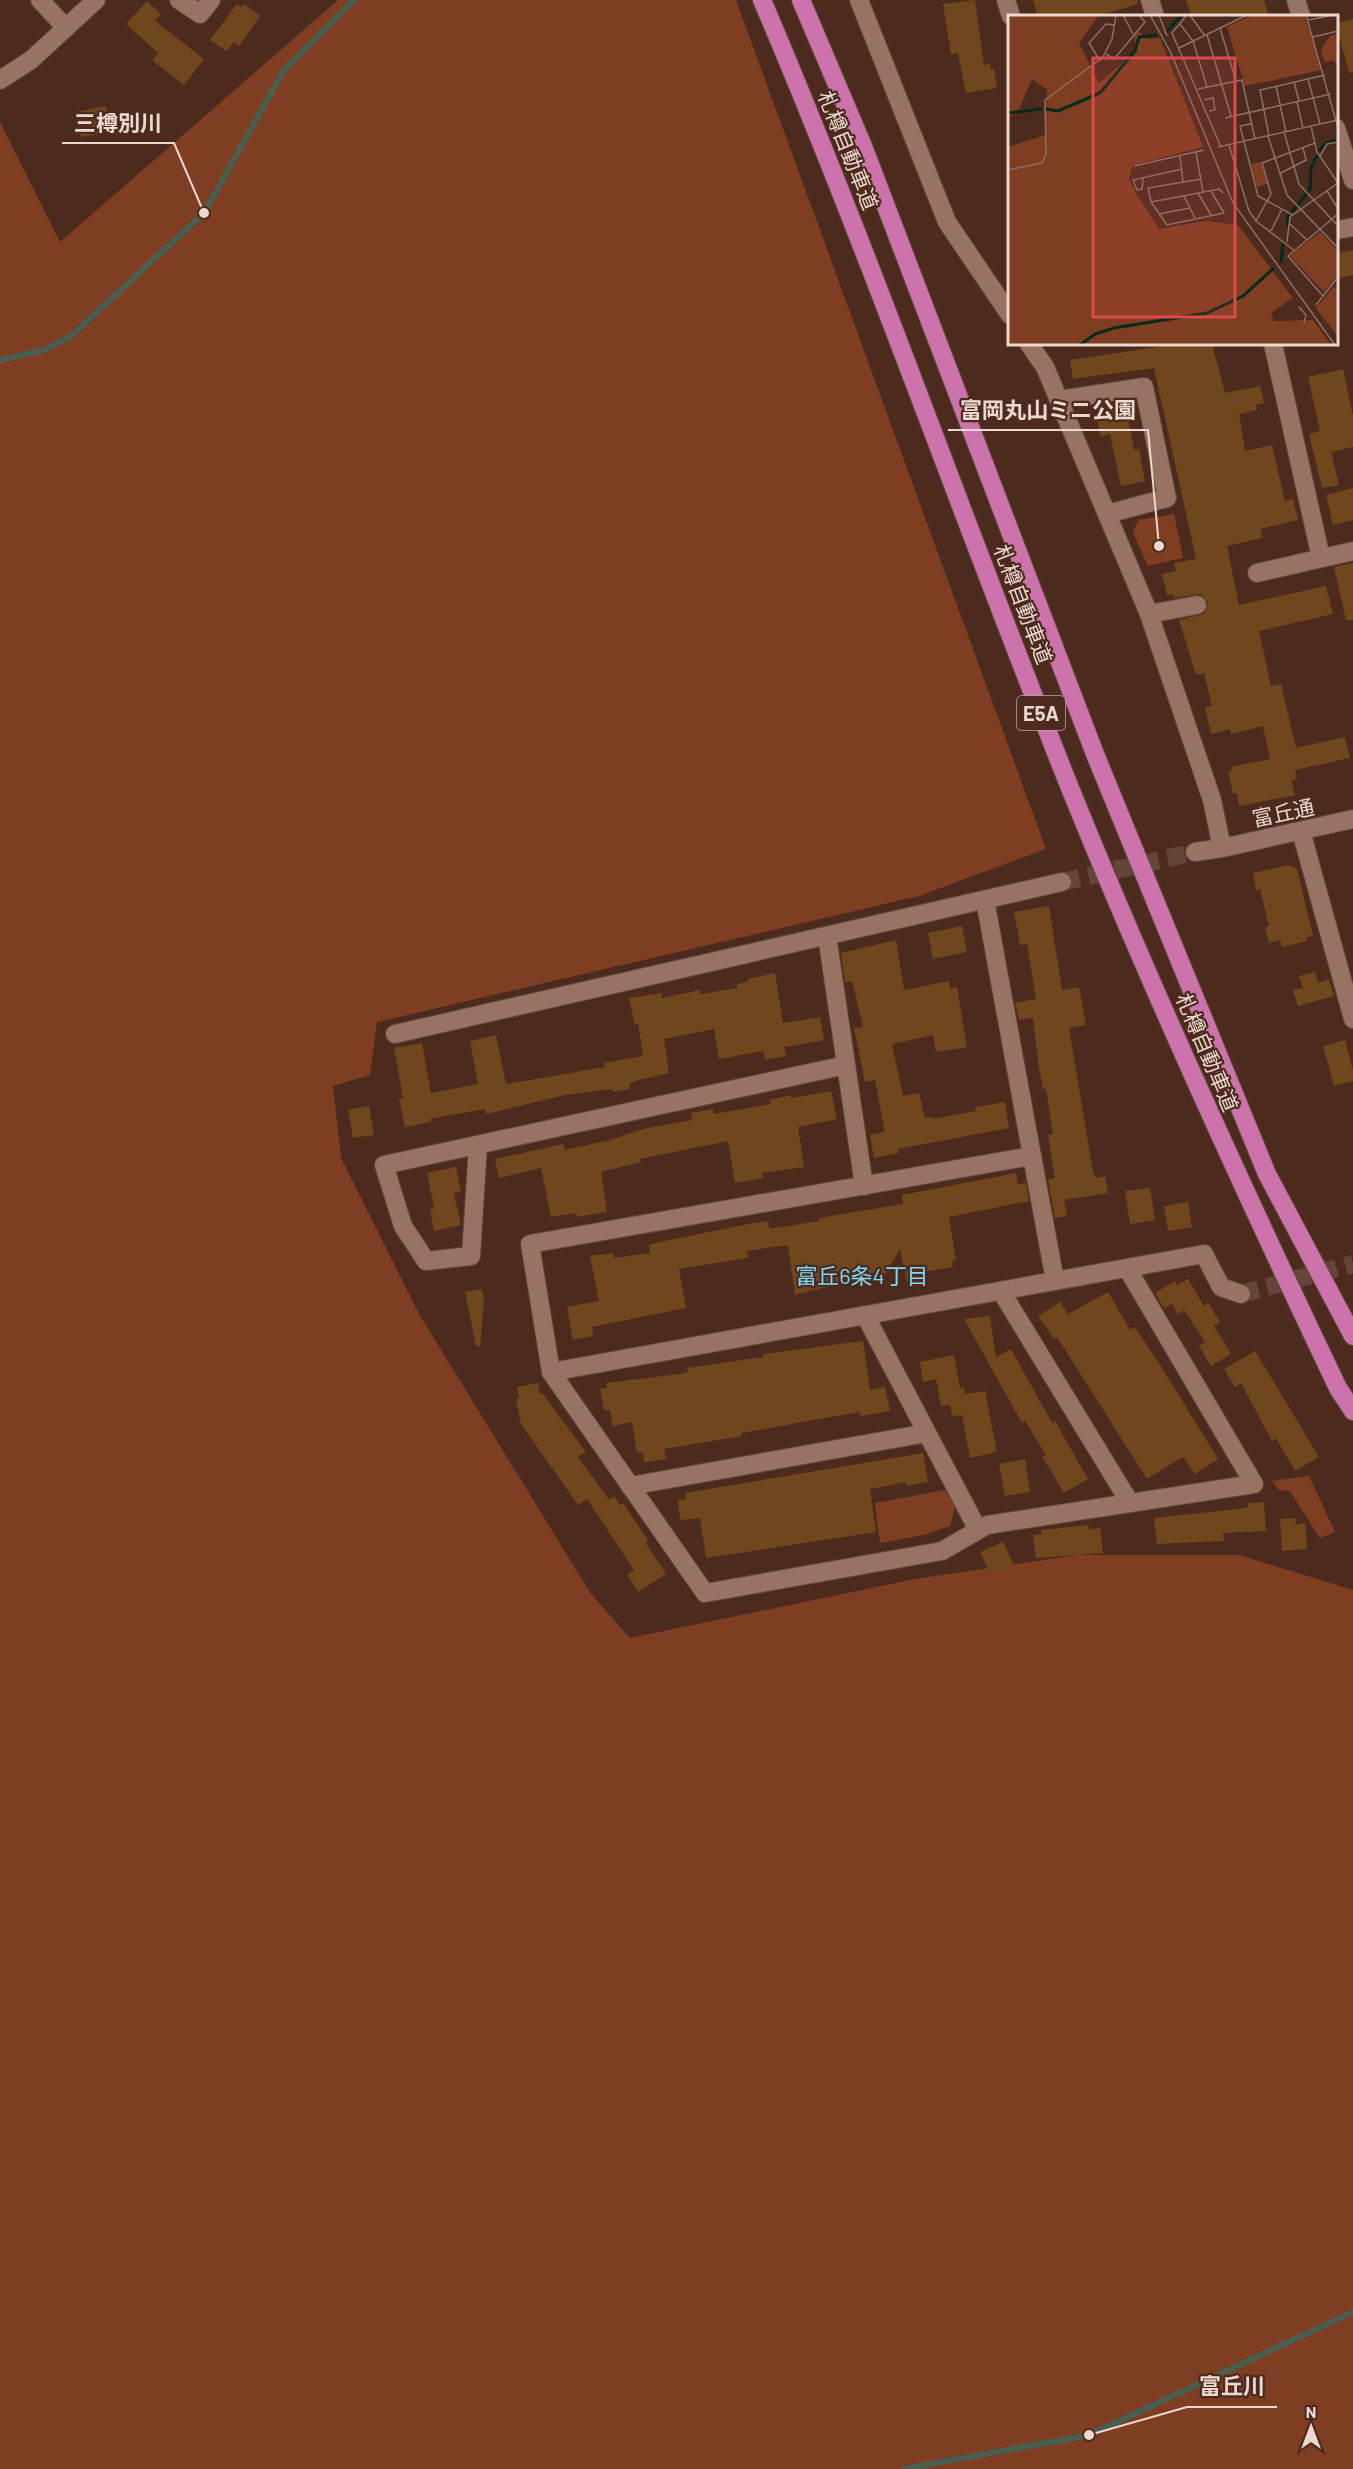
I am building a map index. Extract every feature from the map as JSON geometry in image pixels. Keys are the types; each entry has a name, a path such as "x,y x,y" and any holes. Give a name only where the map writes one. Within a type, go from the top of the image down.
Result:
{"highway":[{"name":"札樽自動車道","path":"762,0 830,158 1071,789 1242,1188 1338,1388 1353,1412"},
{"name":"札樽自動車道","path":"801,0 863,146 1095,754 1258,1152 1353,1336"}],"street":[{"path":"40,0 66,28"},
{"path":"0,80 31,60 96,0"},
{"path":"179,0 200,14 211,0"},
{"path":"859,0 947,222 1004,297"},
{"path":"1006,0 1011,15"},
{"path":"1150,0 1155,15"},
{"path":"1296,0 1301,15"},
{"path":"1338,134 1353,180"},
{"path":"1338,230 1353,227"},
{"path":"1030,345 1045,367 1149,614 1212,800 1222,848"},
{"path":"1273,345 1322,558"},
{"path":"1059,400 1144,387 1167,498 1107,514"},
{"path":"1257,573 1353,551"},
{"path":"1149,614 1197,605"},
{"name":"富丘通","path":"1195,852 1353,819"},
{"path":"1301,831 1353,1019"},
{"path":"394,1034 1062,882"},
{"path":"985,900 1054,1281"},
{"path":"826,936 864,1186"},
{"path":"478,1145 471,1256 426,1261 403,1226 384,1165 846,1065"},
{"path":"1032,1156 530,1244 551,1372 705,1593 942,1551 987,1525 1254,1484 1128,1268"},
{"path":"551,1372 1203,1254 1221,1287 1241,1294"},
{"path":"1001,1291 1130,1503"},
{"path":"865,1316 978,1530"},
{"path":"630,1486 927,1433"}],"shaded area":[{"path":"338,0 736,0 1046,849 919,896 377,1022 370,1075 333,1086 341,1158 419,1314 591,1594 630,1638 915,1579 1077,1555 1239,1555 1353,1590 1353,2469 0,2469 0,122 60,242"},
{"path":"1174,514 1183,558 1148,566 1133,533 1138,520"},
{"path":"1309,1476 1335,1532 1320,1538 1290,1491 1279,1490 1272,1481"},
{"path":"945,1490 955,1507 950,1526 924,1535 880,1543 875,1503"}],"building":[{"path":"975,0 984,65 990,64 991,69 994,69 997,88 966,93 958,53 951,54 943,4"},
{"path":"1033,0 1137,0 1138,4 1100,15 1038,15"},
{"path":"1186,0 1264,0 1269,15 1191,15"},
{"path":"147,1 161,14 155,21 204,59 184,85 152,60 158,53 126,24"},
{"path":"237,4 241,7 244,4 260,16 239,46 234,42 227,51 210,40"},
{"path":"1353,19 1353,72 1349,73 1338,23"},
{"path":"106,106 110,127 97,129 98,134 81,137 76,112"},
{"path":"1353,250 1353,275 1338,279 1338,254"},
{"path":"1169,345 1212,345 1225,393 1260,386 1264,403 1256,405 1257,410 1239,414 1245,451 1272,445 1285,501 1293,499 1298,520 1260,529 1263,538 1227,546 1239,605 1326,586 1333,614 1259,631 1271,686 1281,684 1296,748 1345,737 1350,758 1295,770 1297,779 1291,780 1295,795 1239,806 1237,793 1233,794 1228,771 1232,771 1231,767 1270,759 1263,726 1231,734 1230,729 1211,734 1205,707 1212,706 1204,673 1196,675 1179,620 1204,614 1208,602 1200,594 1173,598 1173,594 1167,595 1162,574 1176,571 1174,563 1196,559 1154,368 1073,379 1070,360"},
{"path":"1343,369 1353,416 1353,447 1331,452 1339,485 1322,488 1309,434 1320,431 1308,377"},
{"path":"1126,408 1134,450 1139,449 1145,481 1121,486 1110,434 1100,436 1096,414"},
{"path":"1353,488 1353,520 1333,525 1326,495"},
{"path":"1353,563 1353,620 1346,620 1334,567"},
{"path":"1288,865 1297,869 1313,936 1306,938 1307,941 1282,947 1280,940 1269,943 1265,927 1269,926 1260,889 1256,890 1253,873"},
{"path":"1049,906 1062,990 1079,987 1086,1025 1069,1028 1093,1172 1096,1178 1105,1176 1108,1193 1064,1200 1067,1216 1055,1218 1048,1180 1055,1178 1048,1135 1053,1134 1046,1089 1043,1089 1039,1068 1033,1018 1019,1020 1015,1003 1036,999 1027,944 1020,945 1014,912"},
{"path":"962,926 967,952 933,959 928,933"},
{"path":"896,940 904,990 949,981 950,989 957,987 967,1047 936,1052 933,1035 892,1044 903,1096 919,1093 925,1118 932,1117 933,1119 976,1111 975,1107 1005,1102 1009,1128 898,1149 899,1153 874,1158 870,1135 885,1132 875,1080 865,1082 854,1028 863,1027 852,981 845,982 841,953"},
{"path":"1315,972 1318,983 1329,979 1334,996 1298,1006 1293,990 1303,988 1299,976"},
{"path":"775,973 783,1023 820,1017 824,1040 784,1047 786,1056 765,1060 764,1051 719,1059 714,1029 664,1039 669,1073 635,1081 629,1084 630,1089 565,1095 486,1114 485,1109 430,1119 431,1122 405,1127 399,1099 403,1098 394,1048 422,1043 431,1093 478,1084 470,1041 496,1035 506,1084 605,1067 604,1063 643,1056 638,1024 635,1025 629,998 661,993 662,998 700,990 700,994 737,988 737,984 748,982 748,979"},
{"path":"1345,1040 1353,1070 1353,1081 1334,1086 1323,1046"},
{"path":"831,1091 837,1119 798,1127 804,1167 762,1173 763,1178 735,1183 728,1141 640,1159 641,1162 601,1172 607,1212 577,1217 576,1213 551,1217 541,1168 499,1178 495,1159 563,1144 565,1150 610,1140 643,1129 692,1120 691,1113 713,1109 714,1114 771,1104 770,1100 790,1095 791,1098"},
{"path":"369,1106 374,1135 353,1138 348,1110"},
{"path":"456,1167 461,1192 454,1193 461,1225 434,1231 430,1209 434,1208 427,1173"},
{"path":"1016,1173 1018,1184 1026,1183 1029,1201 949,1217 956,1260 952,1261 953,1267 923,1272 924,1280 907,1283 900,1249 882,1279 874,1273 861,1276 856,1283 845,1275 838,1284 795,1295 788,1245 747,1251 748,1258 679,1269 686,1308 592,1327 593,1336 573,1340 567,1307 599,1301 590,1256 613,1253 614,1258 650,1253 649,1245 748,1224 768,1221 769,1229 819,1221 819,1218 903,1204 902,1195"},
{"path":"1150,1188 1155,1220 1130,1224 1125,1191"},
{"path":"1188,1202 1192,1227 1168,1231 1164,1206"},
{"path":"1188,1279 1204,1306 1208,1303 1220,1322 1214,1326 1231,1354 1211,1366 1199,1346 1205,1342 1184,1310 1178,1314 1172,1304 1164,1308 1155,1293 1175,1281 1177,1285"},
{"path":"482,1289 484,1302 480,1346 476,1346 465,1292"},
{"path":"1108,1292 1130,1330 1135,1327 1159,1363 1218,1459 1195,1474 1183,1457 1147,1479 1057,1337 1054,1339 1038,1316 1060,1302 1068,1314"},
{"path":"990,1316 996,1357 1011,1349 1052,1423 1055,1421 1088,1479 1064,1493 1042,1456 1046,1455 1025,1421 1022,1423 964,1319"},
{"path":"863,1341 870,1390 885,1387 890,1411 861,1416 860,1412 741,1433 742,1436 664,1449 666,1459 644,1462 643,1452 637,1453 632,1422 613,1426 610,1410 604,1410 600,1389 607,1388 606,1383 680,1374 688,1372 687,1368 763,1357 763,1354"},
{"path":"1255,1351 1319,1457 1295,1471 1276,1438 1272,1441 1241,1383 1235,1387 1224,1369"},
{"path":"954,1355 960,1388 964,1387 965,1394 985,1391 997,1452 970,1458 962,1415 952,1416 950,1405 941,1406 936,1379 923,1382 920,1362"},
{"path":"538,1383 540,1394 542,1393 586,1452 578,1457 609,1500 614,1496 620,1505 623,1503 648,1540 645,1542 666,1574 638,1592 627,1575 634,1570 587,1499 578,1505 521,1424 516,1399 519,1398 517,1387"},
{"path":"923,1453 928,1482 906,1486 906,1482 870,1489 876,1532 706,1558 700,1518 680,1520 678,1500 686,1499 685,1493"},
{"path":"1025,1459 1030,1492 1005,1496 999,1464"},
{"path":"1264,1502 1266,1531 1223,1533 1224,1541 1157,1544 1154,1518 1237,1509 1248,1507 1248,1503"},
{"path":"1295,1518 1296,1524 1305,1523 1307,1549 1282,1551 1280,1519"},
{"path":"1088,1525 1089,1529 1100,1528 1103,1553 1036,1558 1033,1535 1042,1534 1041,1530"},
{"path":"1003,1542 1014,1565 991,1575 980,1552"}],"waterway":[{"path":"0,360 44,350 70,337 204,213 284,70 354,0"},
{"path":"904,2469 1089,2435 1353,2312"}],"tunnel":[{"path":"1062,882 1195,852"},
{"path":"1241,1294 1353,1264"}],"place":[{"name":"三樽別川","path":"204,213"},
{"name":"富岡丸山ミニ公園","path":"1159,546"},
{"name":"富丘川","path":"1089,2435"}],"district":[{"name":"富丘6条4丁目","path":"862,1275"}]}
